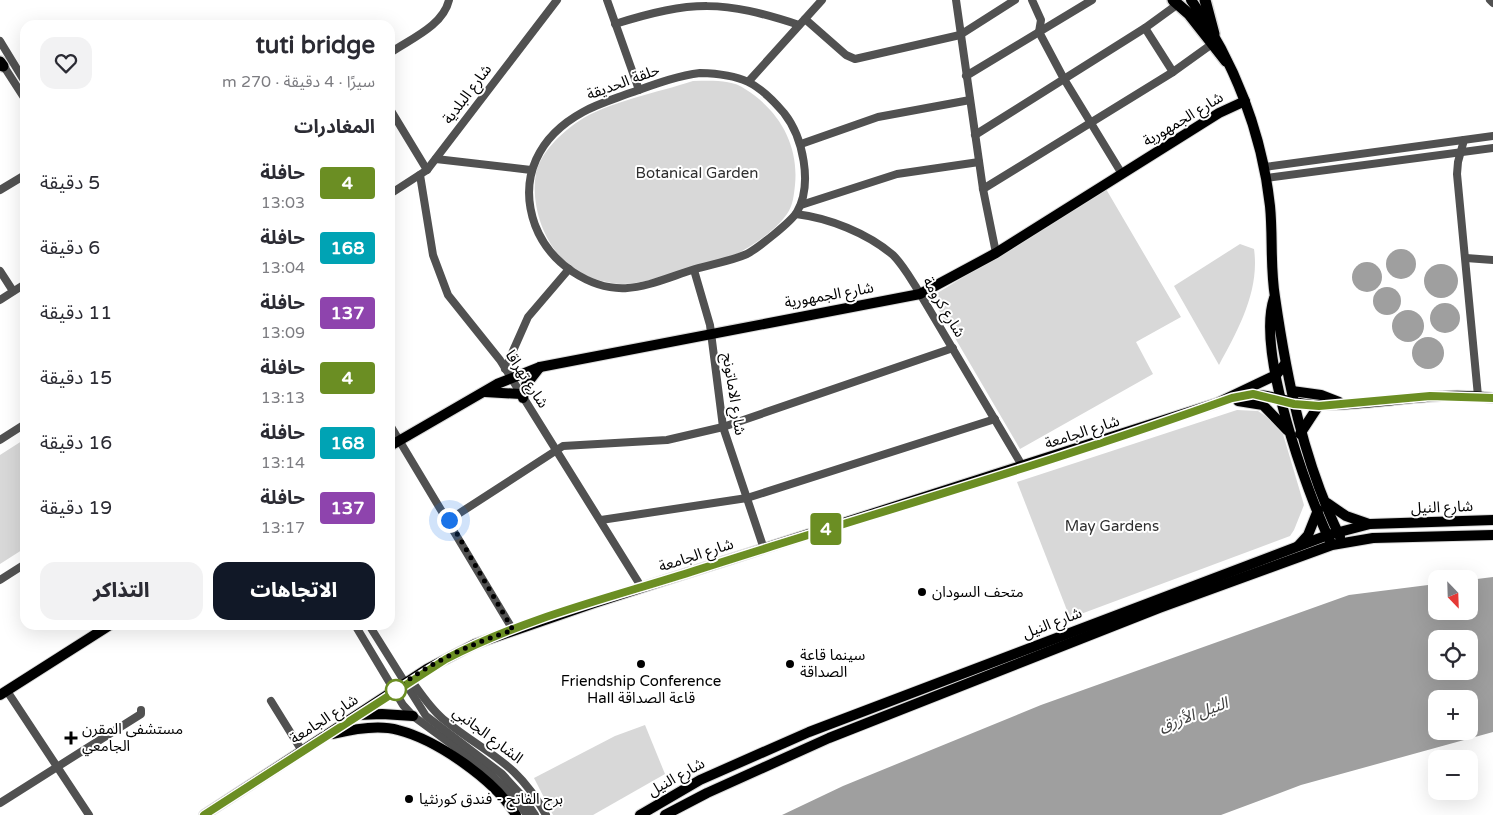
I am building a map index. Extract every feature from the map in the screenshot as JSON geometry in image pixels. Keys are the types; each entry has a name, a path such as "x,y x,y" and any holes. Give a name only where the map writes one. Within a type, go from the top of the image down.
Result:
{"highway":[{"path":"1205,0 1213,39"},
{"path":"1176,2 1213,39 1226,61"}],"main road":[{"path":"1191,0 1213,39"},
{"path":"1226,61 1254,124 1264,167 1273,250 1275,297 1285,364 1300,434 1324,500 1333,538"},
{"name":"شارع الجمهورية","path":"395,443 482,392 510,378 540,367 920,294 996,253 1219,113 1245,101"},
{"path":"1275,297 1271,308 1271,330 1281,401 1289,432 1318,510 1333,538"},
{"name":"شارع الجامعة","path":"1230,399 1276,375 1285,364"},
{"path":"482,392 522,396 526,385 540,367"},
{"name":"شارع الجامعة","path":"1292,391 1321,395 1343,403"},
{"name":"شارع الجامعة","path":"204,815 427,669 475,644 642,588 1230,399 1253,394 1294,404 1319,406 1430,396 1478,396 1493,398"},
{"path":"1230,399 1263,405 1289,432"},
{"path":"1300,434 1319,406"},
{"path":"1324,500 1334,510 1370,524"},
{"path":"1298,546 1308,535 1318,510"},
{"name":"شارع النيل","path":"665,815 707,793 952,684 1370,524 1493,520"},
{"path":"1455,521 1457,536"},
{"name":"شارع النيل","path":"1254,568 1298,546 1333,538 1343,543 1373,538 1493,535"},
{"path":"3,693 102,630"},
{"name":"شارع النيل","path":"640,815 700,780 851,715 952,684"},
{"path":"357,716 382,714 416,719"},
{"path":"851,715 856,727"},
{"path":"325,736 374,727 398,729 413,735 462,762 495,790 516,815"},
{"path":"700,780 707,793"}],"street":[{"path":"395,50 439,19 445,11 449,0"},
{"name":"شارع البلدية","path":"395,191 424,173 557,0"},
{"path":"608,0 639,90"},
{"path":"749,81 822,0"},
{"path":"956,0 983,189 996,253"},
{"path":"615,24 665,9 710,1 747,6 802,22 846,55 855,59 960,35 1015,0"},
{"path":"1032,0 1041,20 1039,32 1064,79 1122,174"},
{"path":"966,76 1092,0"},
{"path":"1490,0 1493,3"},
{"path":"975,135 1145,28 1176,2"},
{"path":"1145,28 1173,72"},
{"path":"983,189 1173,72 1213,39"},
{"path":"0,41 20,74"},
{"path":"1,63 20,92"},
{"name":"حلقة الحديقة","path":"700,73 724,75 749,81 777,106 788,119 801,144 805,167 801,205 796,214 755,249 746,254 641,286 611,289 590,283 569,269 553,257 542,242 530,204 531,170 541,148 575,116 594,106 639,90 683,76 700,73"},
{"path":"801,144 878,118 970,100"},
{"name":"شارع تهراقا","path":"395,118 424,173 433,255 448,295 505,369 642,588"},
{"path":"1264,167 1493,136"},
{"path":"1464,140 1457,174 1478,396"},
{"path":"1425,144 1425,157"},
{"path":"1266,178 1493,148"},
{"path":"436,158 531,170"},
{"path":"801,205 897,174 979,162"},
{"path":"0,190 20,177"},
{"name":"شارع كرومة","path":"796,214 815,216 835,223 885,250 906,271 996,419 1022,467"},
{"path":"1466,258 1493,260"},
{"path":"505,369 528,317 569,269"},
{"name":"شارع الاماتونج","path":"694,270 709,317 723,427 764,549"},
{"path":"0,271 13,291"},
{"path":"0,300 20,287"},
{"path":"449,520 567,445 667,440 723,427 953,348"},
{"path":"601,520 747,498 996,419"},
{"path":"0,440 20,427"},
{"path":"395,433 449,520 513,630"},
{"path":"0,580 20,567"},
{"path":"358,630 404,705 416,719 429,724 502,774 523,797 535,815"},
{"path":"372,630 408,682 429,724 486,769 512,794 527,815"},
{"name":"الشارع الجانبي","path":"408,682 443,719 512,768 535,795 546,815"},
{"path":"3,693 57,766 89,815"},
{"path":"271,701 302,751"},
{"path":"0,803 141,712"},
{"path":"413,735 416,719"}],"green space":[{"name":"Botanical Garden","path":"693,81 720,81 739,86 768,107 777,118 790,143 794,156 795,185 789,211 771,231 737,254 674,274 624,284 602,281 577,271 563,260 555,250 542,226 535,199 535,186 536,173 542,158 565,131 591,114 619,103"},
{"path":"1106,189 1181,317 1136,342 1153,374 1020,449 931,297"},
{"path":"1240,244 1254,249 1254,280 1246,310 1219,365 1174,286"},
{"name":"May Gardens","path":"1237,410 1258,411 1273,421 1283,434 1304,505 1290,536 1070,618 1017,482"},
{"path":"20,442 20,551 0,564 0,455"},
{"path":"645,725 665,774 593,815 553,815 534,778 615,736"}],"water":[{"path":"1401,249 1412,253 1416,264 1412,275 1401,279 1390,275 1386,264 1390,253"},
{"path":"1367,262 1378,266 1382,277 1378,288 1367,292 1356,288 1352,277 1356,266"},
{"path":"1441,264 1453,269 1458,281 1453,293 1441,298 1429,293 1424,281 1429,269"},
{"path":"1387,287 1397,291 1401,301 1397,311 1387,315 1377,311 1373,301 1377,291"},
{"path":"1445,303 1456,307 1460,318 1456,329 1445,333 1434,329 1430,318 1434,307"},
{"path":"1408,310 1419,315 1424,326 1419,337 1408,342 1397,337 1392,326 1397,315"},
{"path":"1428,337 1434,338 1439,342 1443,347 1443,359 1439,364 1434,368 1428,369 1422,368 1417,364 1413,359 1412,353 1413,347 1417,342 1422,338"},
{"name":"النيل الأزرق","path":"1493,577 1493,732 1478,736 1478,690 1428,690 1428,740 1464,740 1301,785 1221,815 782,815 843,786 1041,705 1349,595 1428,585 1428,620 1478,620 1478,579"}],"bus line":[{"name":"4","path":"204,815 427,669 475,644 594,603 1070,452 1232,398 1253,394 1294,404 1319,406 1430,396 1478,396 1493,398"}],"place":[{"name":"متحف السودان","path":"922,592"},
{"name":"Friendship Conference Hall قاعة الصداقة","path":"641,664"},
{"name":"سينما قاعة الصداقة","path":"790,664"},
{"name":"مستشفى المقرن الجامعي","path":"71,738"},
{"name":"برج الفاتح - فندق كورنثيا","path":"409,799"}],"route":[{"path":"396,690 427,669 460,651 513,630 449,520"}]}
